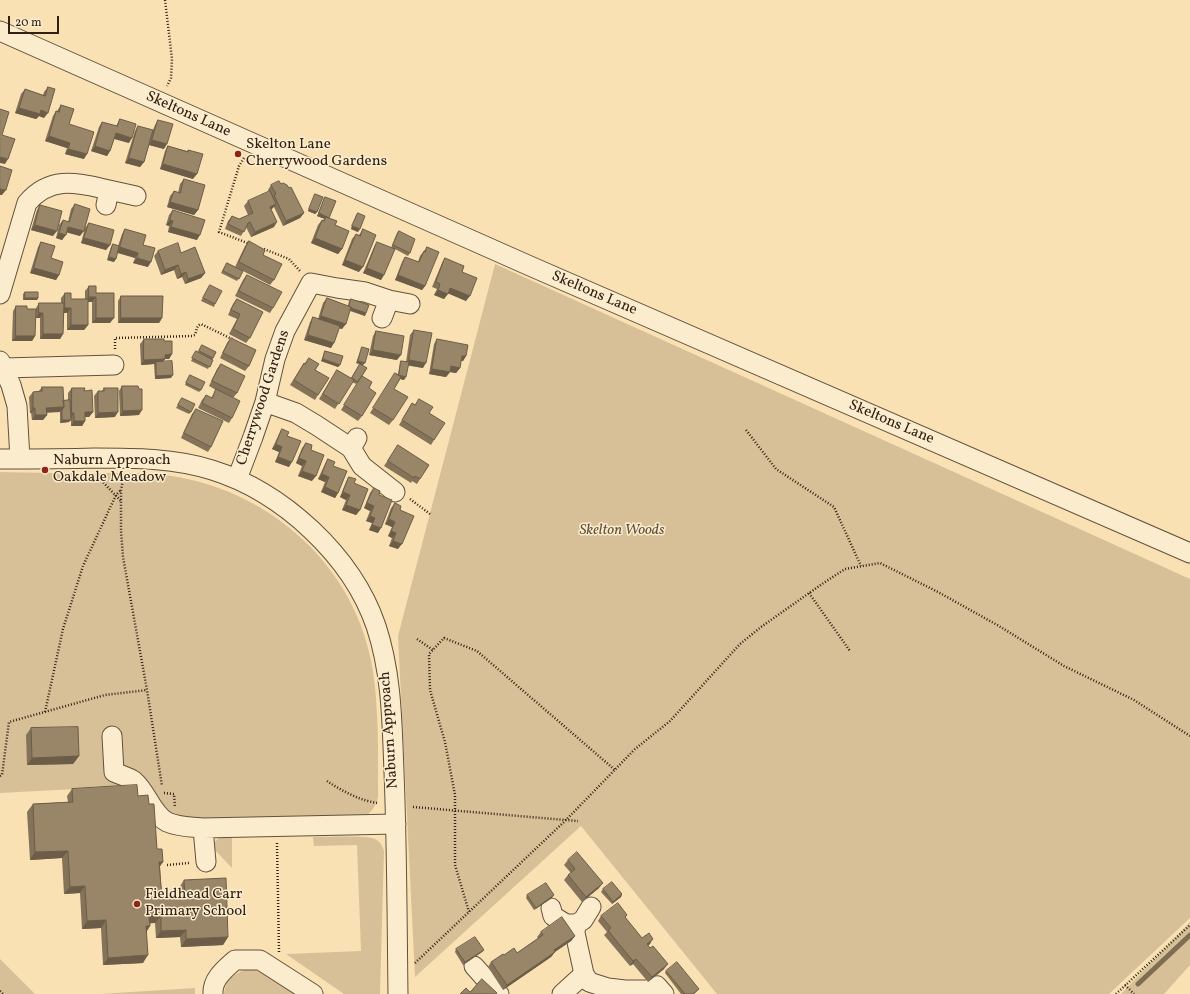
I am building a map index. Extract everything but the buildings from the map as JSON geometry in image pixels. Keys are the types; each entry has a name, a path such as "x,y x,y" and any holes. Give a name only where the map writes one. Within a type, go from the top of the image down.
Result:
{"street":[{"name":"Skeltons Lane","path":"0,31 537,270 1190,553"},
{"path":"0,294 27,203 34,194 44,188 58,184 72,183 107,197 136,196"},
{"path":"311,283 365,292 385,309 410,304"},
{"name":"Cherrywood Gardens","path":"237,479 265,402 276,355 285,331 311,283"},
{"path":"20,459 17,406 11,385 2,365 114,365"},
{"path":"265,402 296,413 316,425 354,443 362,466 395,492"},
{"name":"Naburn Approach","path":"0,459 159,459 212,470 237,479 279,503 301,520 341,561 367,606 375,625 388,675 392,709 396,806 398,994"},
{"path":"112,736 114,772 133,780 144,792 159,816 166,821 177,825 203,828 396,824"},
{"path":"203,828 206,862"},
{"path":"551,908 553,916 566,924 576,924 583,920 591,907"},
{"path":"576,924 575,933 584,974 589,982 608,988 625,990 648,990 657,986 664,994"},
{"path":"213,994 212,988 221,974 235,960 260,960 313,994"},
{"path":"474,966 499,994"},
{"path":"562,994 584,974"}],"path":[{"path":"159,102 171,78 172,59 165,0"},
{"path":"243,139 240,146 249,149 239,166 219,232 254,246"},
{"path":"261,248 289,259 311,283"},
{"path":"114,365 115,338 192,336 195,335 197,328 201,324 235,340"},
{"path":"746,430 776,469 834,507 861,566"},
{"path":"81,458 121,502"},
{"path":"127,458 121,490 123,557 163,793 174,794"},
{"path":"45,712 63,629 83,566 116,495 121,490"},
{"path":"395,492 408,498 430,514"},
{"path":"414,964 566,820 635,749 670,721 740,644 761,627 845,569 880,563 938,592 999,626 1064,666 1134,700 1190,736"},
{"path":"809,593 850,651"},
{"path":"469,912 455,865 455,795 445,742 430,690 429,654 444,638 477,651 615,770"},
{"path":"417,639 433,650"},
{"path":"0,776 2,775 9,722 105,695 146,690"},
{"path":"327,781 371,802 396,806 578,821"},
{"path":"276,827 280,973"},
{"path":"1116,994 1190,925"},
{"path":"1125,986 1134,994"},
{"path":"0,991 3,994"}],"green space":[{"name":"Skelton Woods","path":"495,264 1190,579 1190,918 1109,994 717,994 581,826 415,977 398,636"},
{"path":"0,472 138,473 172,476 209,485 244,499 276,518 304,541 329,568 349,599 364,634 373,671 377,718 378,797 375,806 370,813 365,817 175,821 154,799 150,784 0,793"},
{"path":"232,834 232,868 212,847 220,838 225,835"},
{"path":"313,837 370,838 378,841 384,851 380,994 344,994 286,954 361,951 357,845 314,846"},
{"path":"1190,922 1190,965 1164,994 1121,994"},
{"path":"0,959 35,994 0,994"},
{"path":"247,969 267,975 297,994 224,994 226,985 231,978"},
{"path":"195,988 195,994 99,994"}],"waterway":[{"path":"1138,984 1190,935"}],"place":[{"name":"Skelton Lane Cherrywood Gardens","path":"238,154"},
{"name":"Naburn Approach Oakdale Meadow","path":"45,470"},
{"name":"Fieldhead Carr Primary School","path":"137,904"}]}
